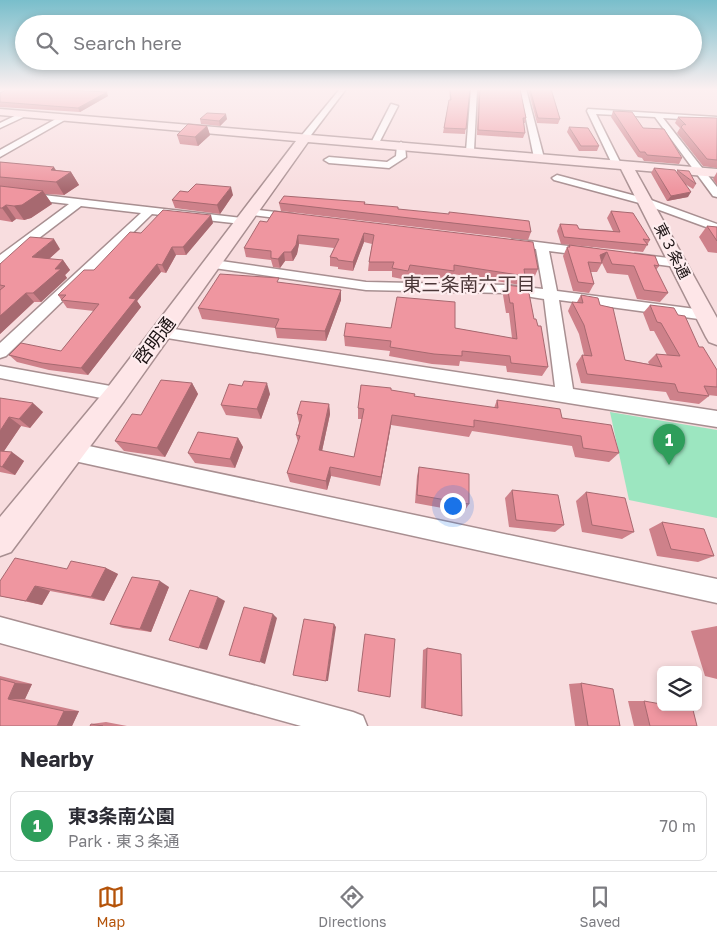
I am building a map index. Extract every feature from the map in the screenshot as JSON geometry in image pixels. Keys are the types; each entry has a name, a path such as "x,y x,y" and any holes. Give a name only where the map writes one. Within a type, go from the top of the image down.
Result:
{"street":[{"path":"0,154 56,123"},
{"path":"133,123 717,172"},
{"path":"306,138 318,123"},
{"path":"375,143 385,123"},
{"path":"470,152 472,123"},
{"path":"531,123 539,158"},
{"path":"597,123 621,165"},
{"path":"663,123 717,194"},
{"name":"啓明通","path":"0,541 116,394 214,264 245,217 306,138"},
{"path":"329,160 389,165 401,157 401,145"},
{"name":"東３条通","path":"621,165 647,202 717,337"},
{"path":"556,178 647,202 717,228"},
{"path":"0,194 149,211 308,219"},
{"path":"0,261 79,202"},
{"path":"0,352 149,211"},
{"path":"503,242 600,254"},
{"path":"542,247 551,294 565,396"},
{"path":"619,256 677,262"},
{"path":"214,264 366,286 506,289 706,315"},
{"path":"161,332 717,419"},
{"path":"0,372 116,394"},
{"path":"70,452 717,591"},
{"path":"0,630 353,726"}],"green space":[{"path":"610,412 717,430 717,518 629,500"}],"building":[{"path":"445,123 467,123 466,129 444,128"},
{"path":"478,123 524,123 525,133 478,130"},
{"path":"621,123 639,123 643,128 664,129 682,158 647,155 645,152 640,152"},
{"path":"684,123 717,123 717,160 707,159 681,127 684,124 686,125"},
{"path":"188,124 207,126 195,137 177,135"},
{"path":"569,127 588,128 599,146 581,146"},
{"path":"0,162 54,167 51,170 71,172 56,182 0,177"},
{"path":"654,168 675,170 691,192 671,196"},
{"path":"677,170 689,171 696,184"},
{"path":"196,184 231,187 217,205 172,200 180,191 188,192"},
{"path":"0,186 43,191 22,205 6,205 0,208"},
{"path":"284,196 365,202 364,204 398,207 398,209 449,214 449,212 529,221 531,232 279,203"},
{"path":"163,210 211,215 183,247 172,247 162,265 157,264 129,298 136,299 81,368 42,363 9,355 21,343 61,351 99,304 61,300 66,295 58,295 84,270 94,270 130,232 141,233"},
{"path":"274,211 533,242 538,269 524,269 525,276 454,265 454,271 410,265 408,271 392,268 394,262 369,262 374,235 364,233 353,262 330,257 339,239 298,235 296,245 291,252 284,252 278,259 271,258 271,251 244,248 260,221 267,222"},
{"path":"611,211 633,213 650,240 643,239 648,245 564,237 560,224 577,225 579,229 620,232"},
{"path":"707,226 717,227 717,241"},
{"path":"30,237 54,239 32,257 63,260 55,269 61,269 33,293 26,293 0,316 0,290 5,286 0,285 0,264"},
{"path":"569,245 655,256 659,266 654,265 668,293 644,290 634,266 612,264 607,252 600,255 602,263 588,262 594,284 578,282 567,247 570,247"},
{"path":"220,274 279,278 277,282 341,290 325,331 275,328 279,319 198,308"},
{"path":"507,285 528,288 534,319 536,319 538,326 541,326 548,367 511,363 510,356 462,351 462,356 434,354 390,347 391,341 344,336 346,323 391,328 397,297 455,302 455,328 517,339 513,303 510,303"},
{"path":"581,295 598,298 600,305 613,308 625,360 662,367 656,354 680,356 661,323 657,322 650,305 674,308 678,315 685,316 699,347 703,347 717,370 717,387 704,386 709,396 678,392 675,384 587,374 582,355 592,356 584,325 572,302 583,303"},
{"path":"161,380 192,383 157,448 115,441 132,414 141,415"},
{"path":"244,381 267,383 257,409 221,405 229,384 242,386"},
{"path":"361,385 391,388 391,390 415,394 414,396 498,408 497,400 560,409 562,418 611,425 619,453 583,448 581,436 474,420 474,427 392,415 381,477 330,467 326,481 287,473 300,436 296,435 302,415 297,414 301,401 329,404 319,450 354,457 364,409 358,408"},
{"path":"0,398 33,403 19,419 9,417 0,431"},
{"path":"198,432 238,438 230,459 188,453"},
{"path":"0,451 12,452 2,467 0,466"},
{"path":"419,467 469,474 469,504 417,495"},
{"path":"512,490 558,495 564,525 516,520"},
{"path":"586,492 625,498 634,532 592,525"},
{"path":"662,522 704,529 714,556 671,549"},
{"path":"15,558 67,569 71,561 106,568 91,597 35,586 26,601 0,596 0,581"},
{"path":"132,577 160,581 140,629 110,624"},
{"path":"190,590 218,597 199,648 169,640"},
{"path":"244,607 273,614 260,662 229,655"},
{"path":"304,619 334,624 326,681 293,675"},
{"path":"365,634 395,639 390,697 358,691"},
{"path":"427,648 461,654 462,716 425,708"},
{"path":"0,679 15,683 8,699 64,711 57,726 0,726"},
{"path":"581,683 613,689 620,726 588,726"},
{"path":"644,701 657,703 657,711 693,711 697,726 650,726"}],"place":[{"name":"東3条南公園","path":"669,465"}],"district":[{"name":"東三条南六丁目","path":"469,284"}]}
